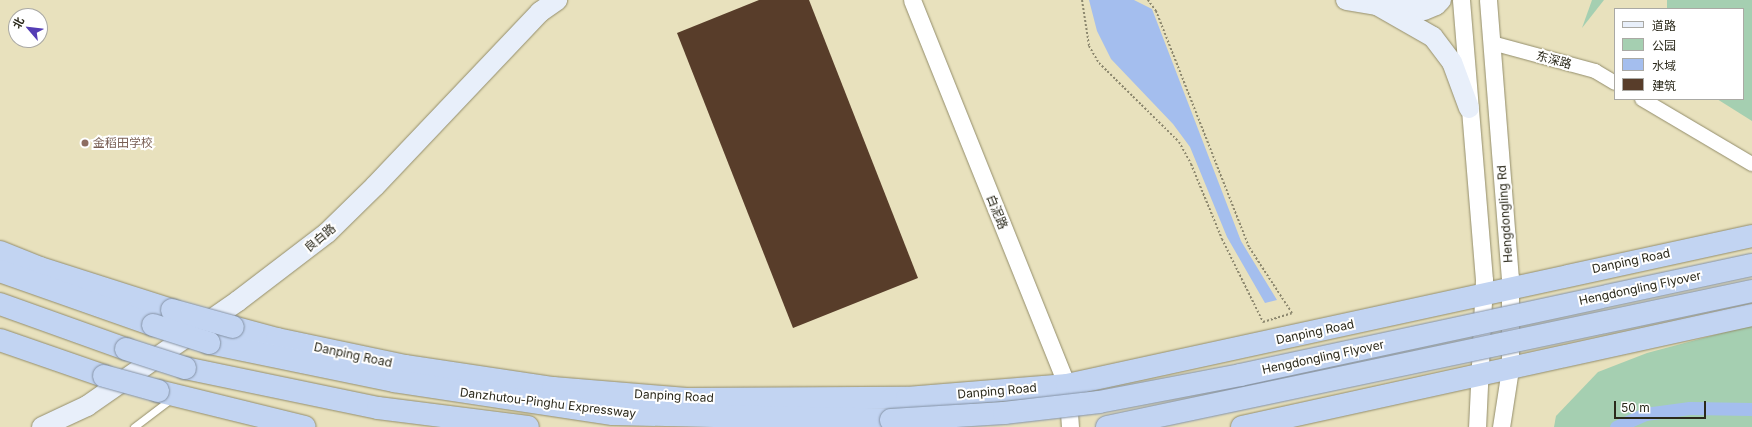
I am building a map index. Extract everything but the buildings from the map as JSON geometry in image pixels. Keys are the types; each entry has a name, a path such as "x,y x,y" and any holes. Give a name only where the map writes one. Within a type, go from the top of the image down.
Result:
{"highway":[{"name":"Danping Road","path":"0,252 40,268 172,310 277,339 405,366 553,388 687,399 907,398 1067,386 1510,290 1555,277 1752,236"},
{"name":"Hengdongling Flyover","path":"892,420 1004,413 1099,402 1240,375 1751,264"},
{"path":"0,267 20,279"},
{"path":"0,271 20,279"},
{"name":"Danzhutou-Pinghu Expressway","path":"20,279 209,343 394,382 614,414 892,420"},
{"name":"Hengdongling Flyover","path":"1107,427 1752,291"},
{"path":"0,304 184,368 378,408 528,427"},
{"path":"1242,427 1752,315"},
{"path":"0,340 104,376 166,394 305,427"},
{"path":"394,382 487,378"},
{"path":"378,408 422,427"}],"main road":[{"name":"良白路","path":"42,427 86,406 238,301 327,233 375,186 540,12 557,0"},
{"path":"1346,0 1424,10 1436,5 1441,0"},
{"path":"1376,5 1437,41 1452,62 1469,108"}],"street":[{"name":"白泥路","path":"912,0 1067,386 1070,427"},
{"path":"1461,0 1483,296 1477,427"},
{"name":"Hengdongling Rd","path":"1488,0 1510,290 1510,369 1501,427"},
{"name":"东深路","path":"1492,43 1595,72 1614,82"},
{"path":"1644,100 1752,164"}],"lane":[{"path":"134,427 166,394"}],"path":[{"path":"1082,0 1089,46 1099,63 1179,142 1191,164 1222,239 1263,322 1292,313 1249,247 1156,11 1148,0"}],"green space":[{"path":"1592,0 1604,0 1582,28"},
{"path":"1667,0 1752,0 1752,121 1719,100 1744,100 1744,8 1667,8"},
{"path":"1752,325 1752,427 1554,427 1556,416 1598,372 1647,353"}],"water":[{"path":"1089,0 1134,0 1152,9 1241,241 1277,300 1265,303 1227,237 1190,147 1173,124 1111,59 1097,31"}],"waterway":[{"path":"1616,427 1645,414 1690,408 1752,409"}],"place":[{"name":"金稻田学校","path":"85,143"}]}
